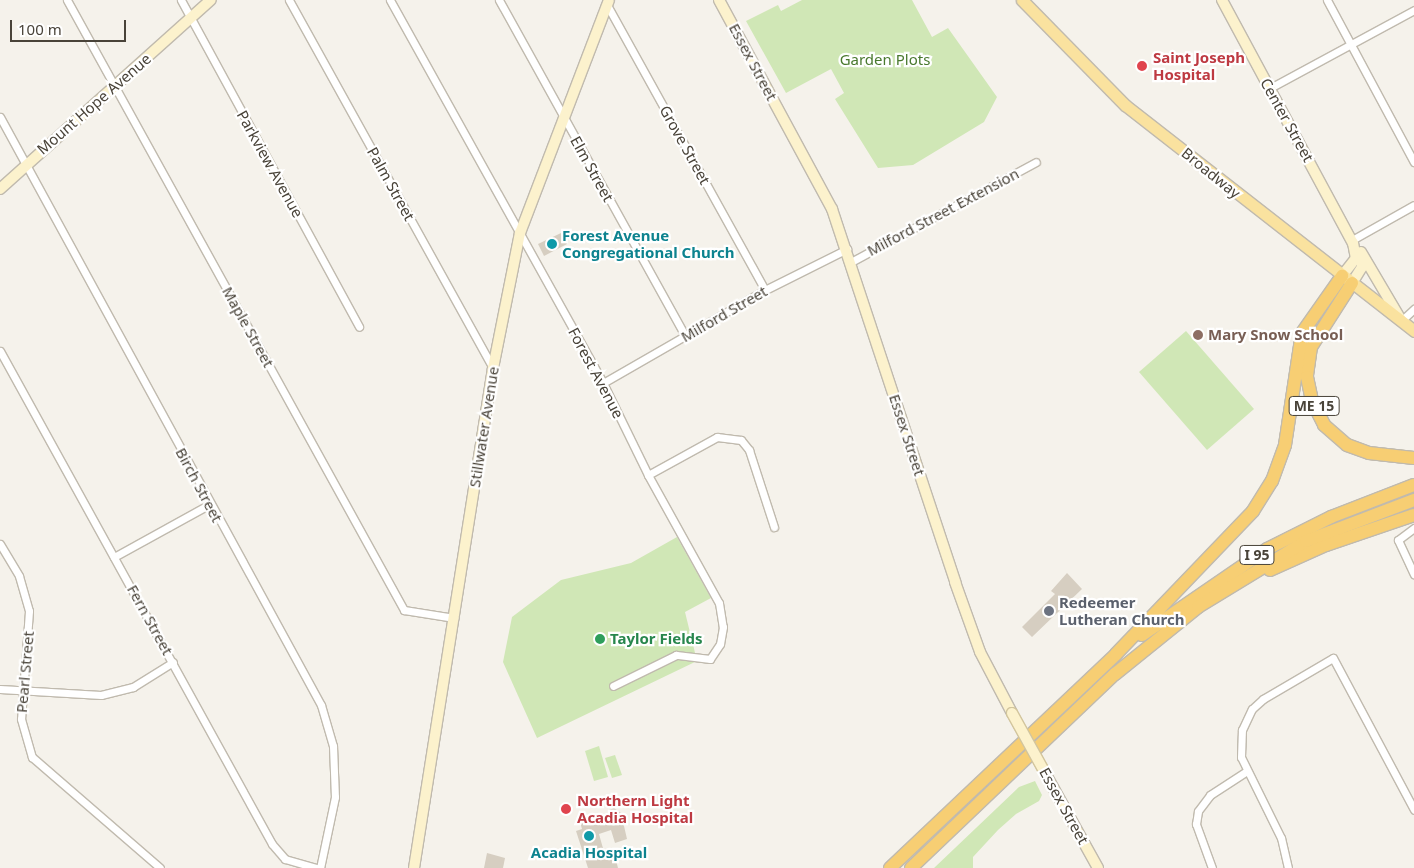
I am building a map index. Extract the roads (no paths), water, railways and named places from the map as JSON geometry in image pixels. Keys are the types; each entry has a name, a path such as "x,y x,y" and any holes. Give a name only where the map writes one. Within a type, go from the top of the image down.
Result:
{"highway":[{"name":"ME 15","path":"1347,280 1311,347 1307,378 1312,401 1324,425 1347,445 1369,453 1414,458"},
{"path":"1116,654 1241,526 1263,497 1285,444 1300,339 1313,314 1347,280"},
{"name":"I 95","path":"890,868 1116,654 1254,556 1330,517 1414,485"},
{"name":"I 95","path":"911,868 1115,674 1198,607 1243,578 1337,527 1414,500"},
{"path":"1243,578 1414,515"}],"main road":[{"name":"Broadway","path":"1022,0 1125,105 1414,331"}],"street":[{"name":"Maple Street","path":"67,0 404,610 454,618"},
{"name":"Parkview Avenue","path":"181,0 359,328"},
{"name":"Mount Hope Avenue","path":"0,189 211,0"},
{"name":"Palm Street","path":"289,0 493,368"},
{"name":"Forest Avenue","path":"390,0 603,383 648,475 719,603 723,628 720,644 710,659 676,655 613,686"},
{"name":"Elm Street","path":"499,0 686,337"},
{"name":"Essex Street","path":"719,0 832,209 847,249 955,582 980,652 1098,868"},
{"name":"Center Street","path":"1222,0 1352,240 1401,321"},
{"path":"1327,0 1414,162"},
{"name":"Stillwater Avenue","path":"414,868 493,368 520,233 562,114 607,2"},
{"name":"Grove Street","path":"607,2 765,290"},
{"path":"1270,88 1414,10"},
{"name":"Birch Street","path":"0,117 322,708 333,746 336,797 319,868"},
{"name":"Milford Street Extension","path":"851,262 1036,162"},
{"path":"1352,240 1414,205"},
{"name":"Center Street","path":"1347,280 1356,258 1352,240"},
{"name":"Milford Street","path":"603,383 765,290 847,249"},
{"path":"1347,280 1362,267 1361,252"},
{"path":"1401,321 1414,309"},
{"name":"Fern Street","path":"0,351 272,844 286,859 319,868"},
{"path":"648,475 717,437 736,438 749,450 774,527"},
{"path":"114,557 210,504"},
{"path":"1414,528 1398,540 1414,575"},
{"name":"Pearl Street","path":"0,544 19,576 30,611 21,720 32,757 160,868"},
{"path":"1288,868 1281,838 1241,757 1242,738 1252,709 1263,699 1333,658 1414,810"},
{"path":"0,689 101,695 119,692 173,662"},
{"path":"1212,868 1196,824 1198,811 1210,795 1247,771"}],"place":[{"name":"Saint Joseph Hospital","path":"1142,66"},
{"name":"Forest Avenue Congregational Church","path":"552,244"},
{"name":"Mary Snow School","path":"1198,335"},
{"name":"Redeemer Lutheran Church","path":"1049,611"},
{"name":"Taylor Fields","path":"600,639"},
{"name":"Northern Light Acadia Hospital","path":"566,809"},
{"name":"Acadia Hospital","path":"589,836"}],"park label":[{"name":"Garden Plots","path":"885,60"}]}
